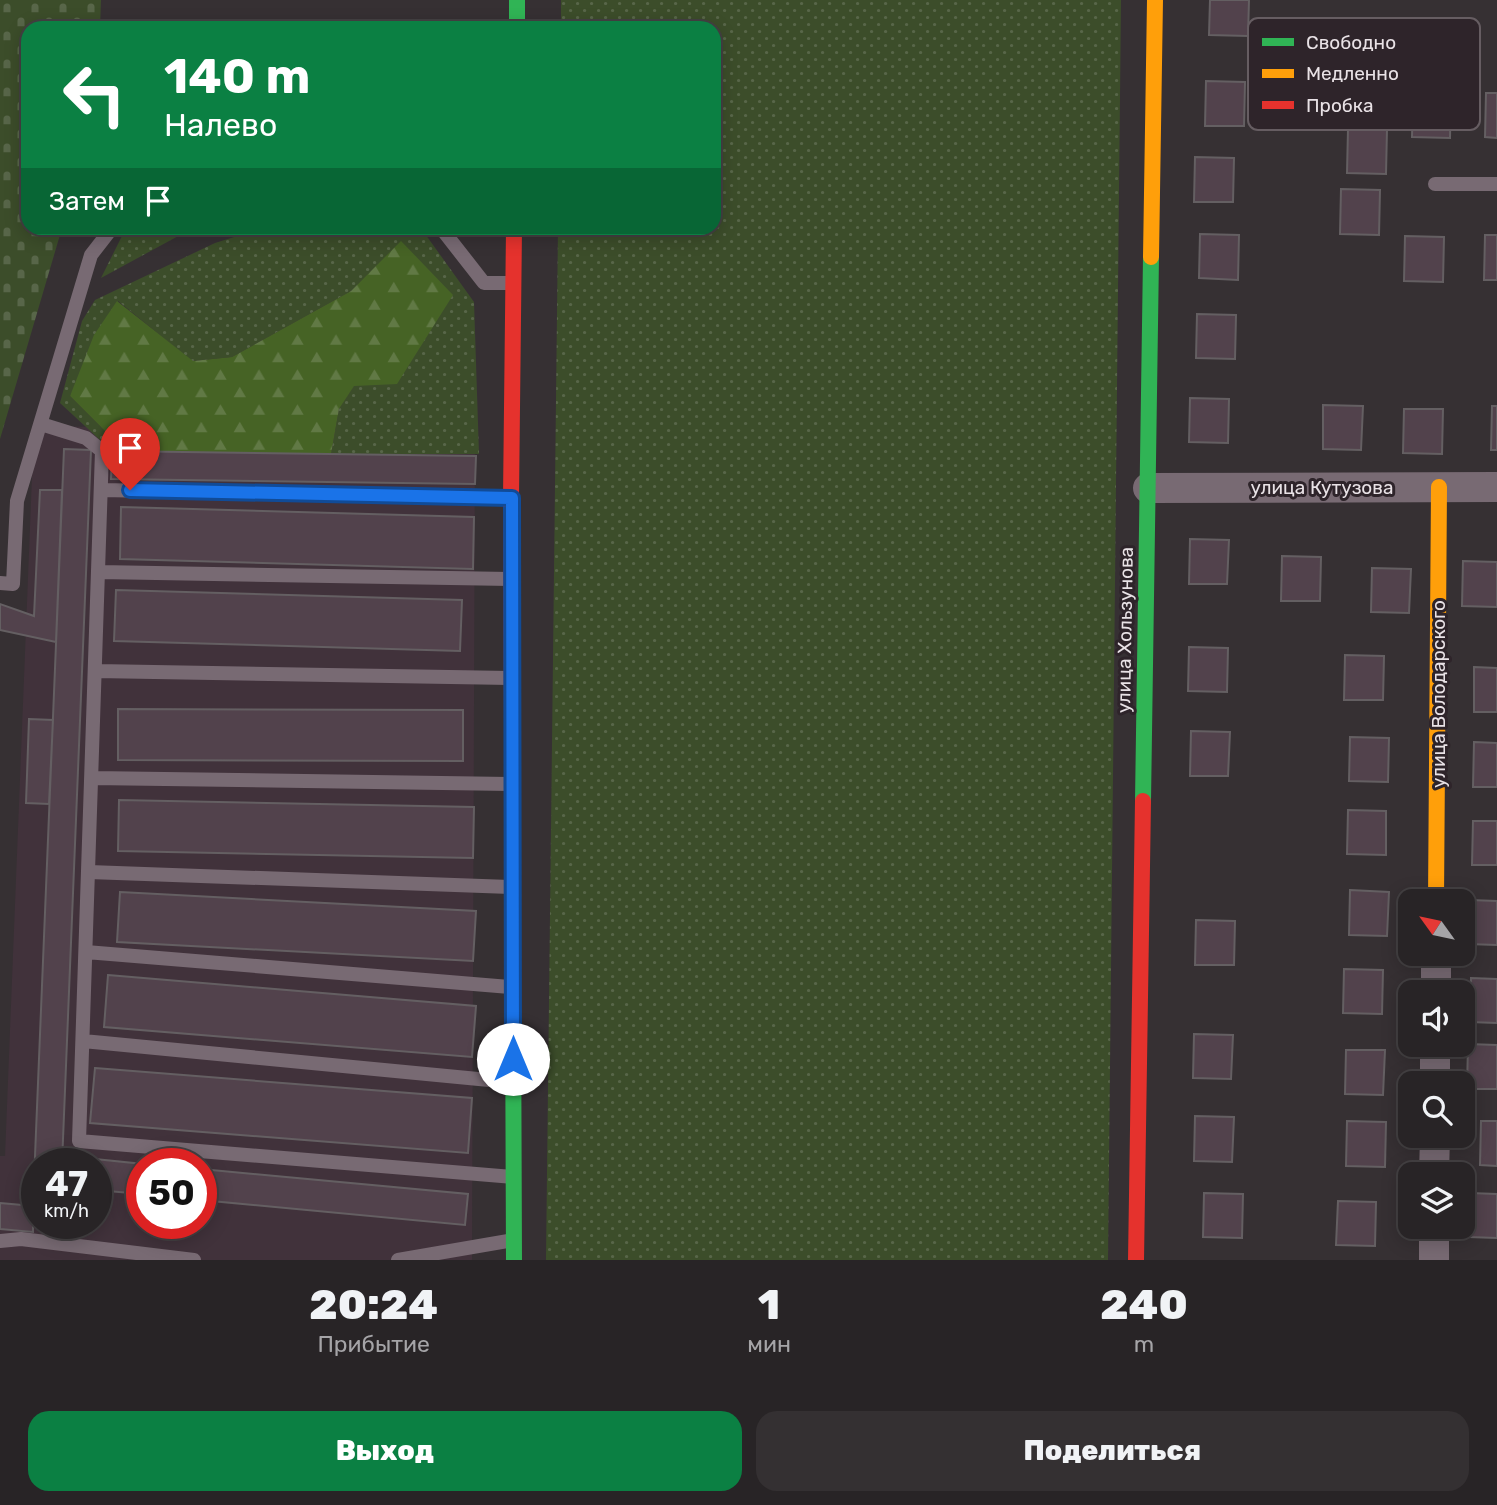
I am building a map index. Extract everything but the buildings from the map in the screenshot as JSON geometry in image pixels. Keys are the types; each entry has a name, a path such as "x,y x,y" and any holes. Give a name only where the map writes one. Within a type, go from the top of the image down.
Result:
{"street":[{"path":"517,0 517,21"},
{"name":"улица Хользунова","path":"1136,1260 1155,0"},
{"path":"514,235 514,1260"},
{"name":"улица Кутузова","path":"1148,488 1497,486"},
{"name":"улица Володарского","path":"1436,889 1439,487"},
{"path":"1434,1239 1434,1260"}],"lane":[{"path":"1435,184 1497,184"},
{"path":"0,583 13,584 17,502 92,255 107,235"},
{"path":"446,235 484,283 514,283"},
{"path":"41,424 86,438 102,452 79,1141 514,1177"},
{"path":"102,490 512,498"},
{"path":"99,572 512,579"},
{"path":"96,671 512,678"},
{"path":"92,778 512,784"},
{"path":"89,872 513,887"},
{"path":"86,952 513,987"},
{"path":"83,1041 513,1083"},
{"path":"0,1241 21,1239 194,1260"},
{"path":"398,1260 514,1240"}],"shaded area":[{"path":"34,426 475,432 472,1260 0,1260 0,1156 5,1156"}],"green space":[{"path":"0,0 101,0 100,21 21,21 21,235 60,235 0,439"},
{"path":"561,0 1121,0 1108,1260 546,1260 558,235 721,235 721,21 561,21"},
{"path":"122,235 180,235 101,278"},
{"path":"241,235 426,235 474,302 479,454 331,454 339,409 354,385 401,242 351,291 232,357 192,361 118,301 70,396 125,451 112,451 60,403 82,321 95,300 215,243"},
{"path":"401,241 453,295 397,384 354,386 339,409 331,454 125,451 70,396 94,335 117,301 193,361 232,357 351,291"}],"traffic: fast":[{"path":"517,0 517,21"},
{"path":"1143,801 1151,257"},
{"path":"512,720 514,1260"}],"traffic: slow":[{"path":"1151,257 1155,0"},
{"path":"1436,889 1439,487"}],"traffic: jam":[{"path":"512,720 514,235"},
{"path":"1136,1260 1143,801"}],"route":[{"path":"130,490 512,498 513,1059"}]}
